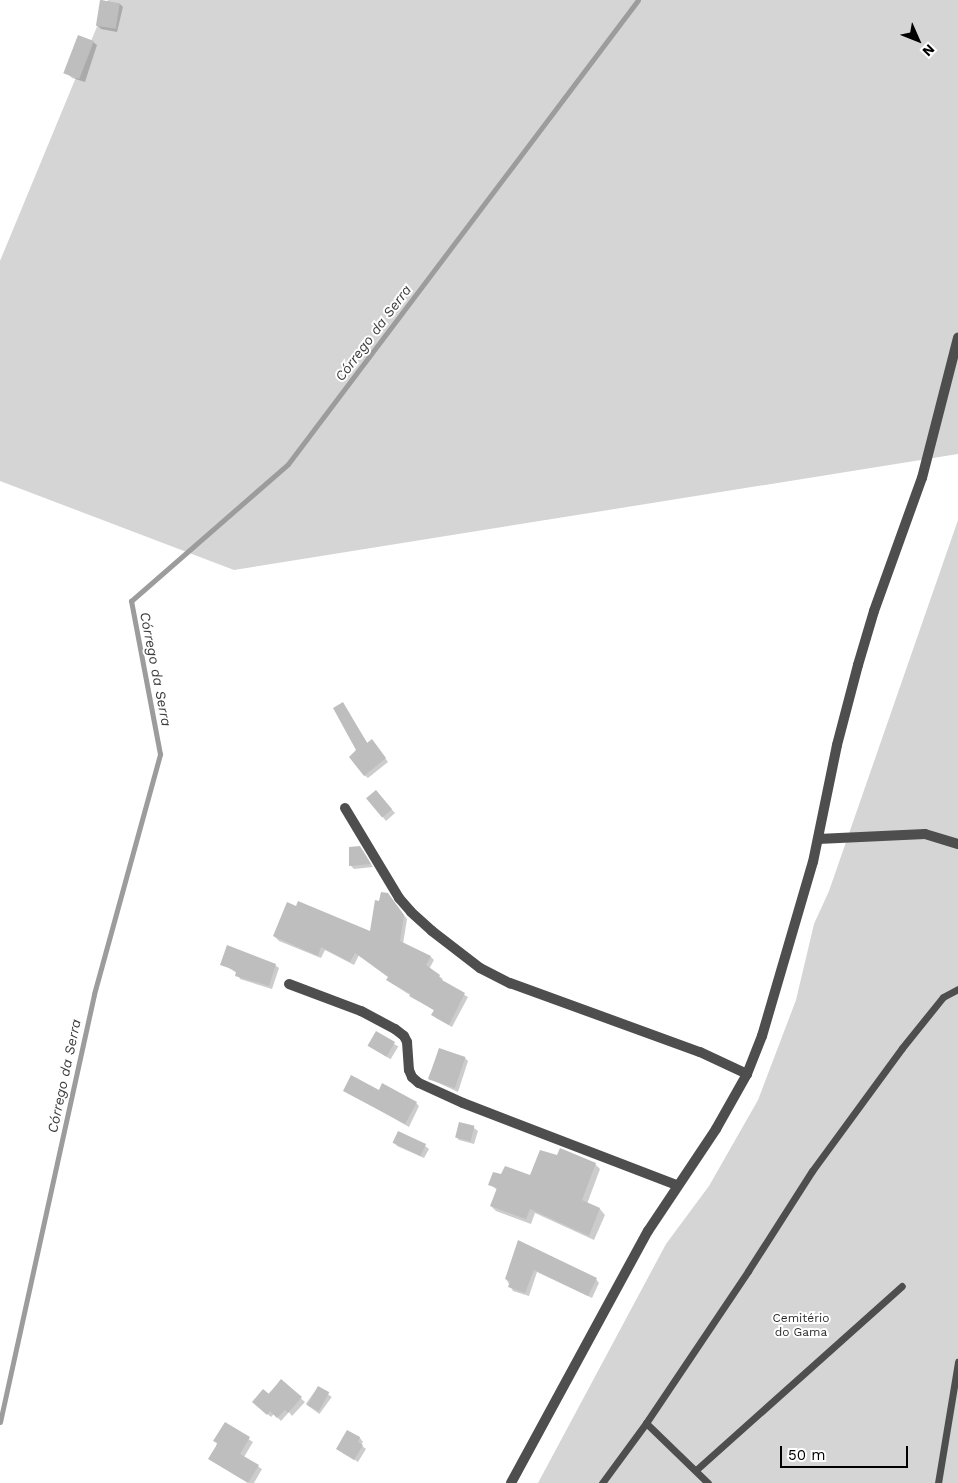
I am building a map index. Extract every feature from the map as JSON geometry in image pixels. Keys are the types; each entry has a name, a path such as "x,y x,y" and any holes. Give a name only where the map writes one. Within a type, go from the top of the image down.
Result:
{"street":[{"path":"511,1483 614,1291 677,1185 716,1129 747,1074 762,1036 818,839 837,745 858,665 874,611 922,478 954,376 958,338"},
{"path":"345,808 399,898 432,931 480,968 510,983 700,1052 747,1074"},
{"path":"818,839 925,834 958,844"},
{"path":"289,984 361,1011 395,1029 407,1042 409,1070 412,1077 419,1083 463,1103 677,1185"}],"lane":[{"path":"602,1483 646,1423 748,1271 812,1171 902,1048 943,997 958,989"},
{"path":"696,1470 902,1286"},
{"path":"938,1483 958,1362"},
{"path":"646,1423 708,1483"}],"green space":[{"path":"108,0 958,0 958,454 234,570 0,481 0,261"},
{"name":"Cemitério do Gama","path":"958,520 958,1483 538,1483 666,1244 709,1186 758,1100 796,1000 814,924 829,891"}],"building":[{"path":"100,0 120,3 116,29 96,26"},
{"path":"78,35 94,41 79,79 63,73"},
{"path":"343,702 367,743 372,739 386,758 364,776 349,757 356,750 333,708"},
{"path":"376,790 392,809 382,818 366,798"},
{"path":"360,846 371,864 349,866 349,847"},
{"path":"381,892 388,893 404,915 400,941 431,956 426,965 440,975 439,977 442,980 465,993 449,1025 431,1015 434,1010 386,980 388,977 355,953 350,962 321,947 318,956 273,936 287,902 296,906 298,901 370,931 375,900 379,901"},
{"path":"227,945 276,964 269,986 235,976 236,972 232,969 220,965"},
{"path":"376,1031 395,1042 387,1057 368,1046"},
{"path":"439,1048 465,1057 455,1088 428,1079"},
{"path":"351,1075 379,1090 382,1083 417,1102 405,1124 343,1091"},
{"path":"459,1122 475,1126 471,1141 455,1138"},
{"path":"398,1131 426,1144 421,1156 393,1143"},
{"path":"560,1148 596,1163 582,1200 600,1208 589,1236 530,1209 526,1219 490,1206 497,1188 488,1185 493,1172 501,1174 505,1166 530,1175 540,1150 557,1155"},
{"path":"518,1240 597,1278 588,1296 534,1270 525,1293 508,1287 510,1281 505,1279"},
{"path":"281,1379 302,1397 288,1413 285,1410 277,1418 270,1411 267,1415 252,1402 263,1389 269,1394"},
{"path":"318,1386 329,1392 319,1412 307,1405"},
{"path":"225,1422 250,1437 240,1454 259,1465 248,1483 208,1459 217,1443 213,1441"},
{"path":"347,1430 360,1437 358,1442 363,1445 354,1460 336,1449"}],"waterway":[{"name":"Córrego da Serra","path":"0,1422 94,994 160,754 131,601 288,464 638,0"}]}
